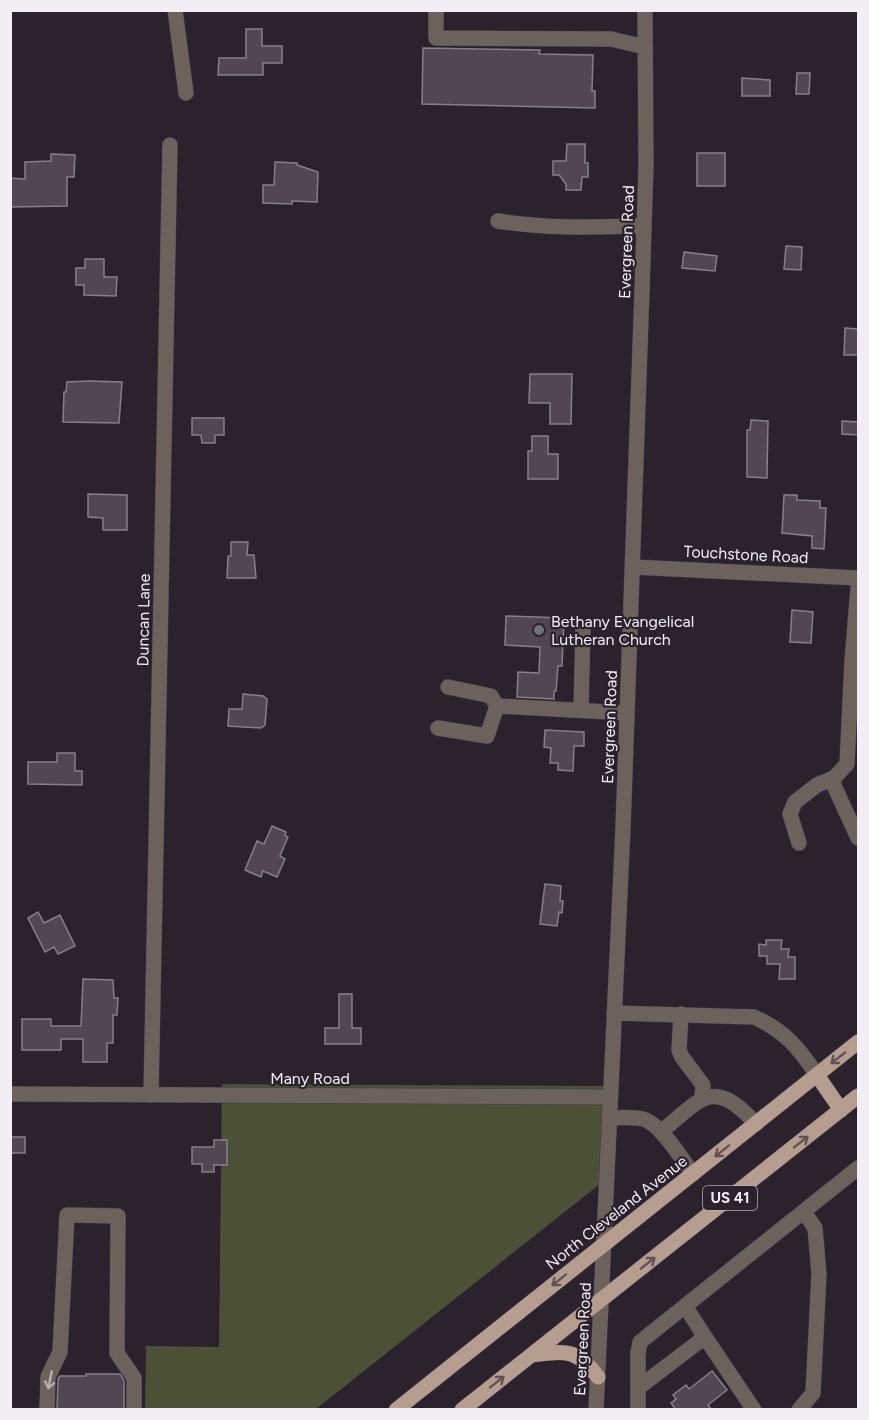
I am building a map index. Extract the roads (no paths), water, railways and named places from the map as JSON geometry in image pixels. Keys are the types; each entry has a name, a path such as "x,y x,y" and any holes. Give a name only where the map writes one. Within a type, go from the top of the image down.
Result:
{"main road":[{"name":"North Cleveland Avenue","path":"396,1410 858,1042"},
{"path":"817,1075 841,1110"},
{"name":"US 41","path":"462,1410 858,1096"},
{"path":"532,1355 560,1352 573,1354 587,1362 598,1377"}],"street":[{"path":"175,10 186,93"},
{"path":"436,10 436,38 610,39 645,47"},
{"name":"Evergreen Road","path":"596,1410 633,567 644,226 645,10"},
{"name":"Duncan Lane","path":"151,1095 170,146"},
{"path":"498,220 559,228 644,226"},
{"name":"Touchstone Road","path":"633,567 858,578"},
{"path":"798,843 790,814 795,802 817,784 831,778 847,764 858,588"},
{"path":"581,710 583,628"},
{"path":"438,728 487,736 497,706 491,696 448,687"},
{"path":"497,706 627,713"},
{"path":"831,778 858,838"},
{"path":"614,1013 754,1017 783,1033 798,1047 817,1075"},
{"path":"681,1014 679,1050 703,1085 702,1099"},
{"name":"Many Road","path":"10,1095 609,1097"},
{"path":"660,1132 702,1099 711,1096 723,1097 740,1106 756,1124"},
{"path":"609,1118 647,1120 660,1132 693,1174"},
{"path":"638,1410 640,1342 858,1168"},
{"path":"799,1410 813,1393 814,1387 819,1274 815,1228 804,1212"},
{"path":"47,1410 48,1377 60,1352 67,1215 97,1215 118,1216 117,1353 134,1378 134,1410"},
{"path":"685,1305 754,1410"},
{"path":"638,1388 705,1337"}],"place":[{"name":"Bethany Evangelical Lutheran Church","path":"539,630"}]}
